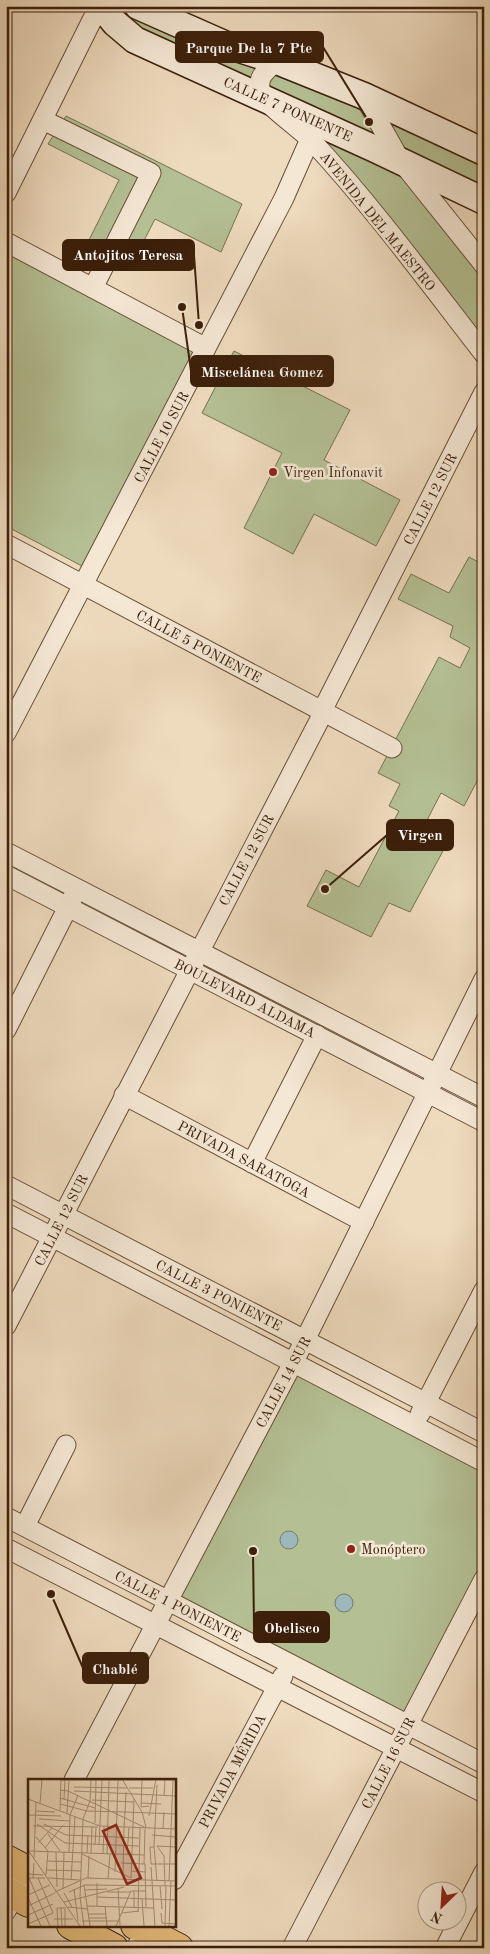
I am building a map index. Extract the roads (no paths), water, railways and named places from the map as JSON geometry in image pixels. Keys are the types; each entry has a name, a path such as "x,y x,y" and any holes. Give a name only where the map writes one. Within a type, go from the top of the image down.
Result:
{"main road":[{"name":"CALLE 7 PONIENTE","path":"100,6 104,12 135,40 400,160 484,201"},
{"path":"138,6 224,44 277,61 364,96 484,152"},
{"path":"73,1926 114,1948"},
{"path":"142,1932 179,1948"}],"street":[{"path":"6,193 100,6"},
{"path":"263,98 259,85 262,74 277,61"},
{"path":"364,96 400,160 484,265"},
{"name":"AVENIDA DEL MAESTRO","path":"263,98 310,139 401,247 484,354"},
{"path":"43,120 151,173 93,288"},
{"name":"CALLE 10 SUR","path":"6,733 284,198 310,139"},
{"path":"6,242 206,348"},
{"name":"CALLE 12 SUR","path":"6,1326 65,1215 198,951 321,717 322,711 484,392"},
{"name":"CALLE 5 PONIENTE","path":"6,544 392,748"},
{"name":"BOULEVARD ALDAMA","path":"6,852 484,1098"},
{"name":"BOULEVARD ALDAMA","path":"6,875 484,1122"},
{"path":"6,1030 77,889"},
{"name":"CALLE 14 SUR","path":"75,1779 305,1340 484,979"},
{"path":"252,1163 317,1035"},
{"name":"PRIVADA SARATOGA","path":"124,1095 364,1222"},
{"name":"CALLE 3 PONIENTE","path":"6,1185 484,1433"},
{"path":"6,1213 484,1462"},
{"path":"414,1426 484,1290"},
{"path":"25,1526 66,1445"},
{"name":"CALLE 1 PONIENTE","path":"6,1517 484,1764"},
{"name":"CALLE 1 PONIENTE","path":"6,1548 484,1793"},
{"name":"CALLE 16 SUR","path":"292,1948 484,1579"},
{"name":"PRIVADA MÉRIDA","path":"175,1878 289,1663"},
{"path":"14,1900 23,1867"},
{"path":"445,1948 484,1872"}],"water":[{"path":"289,1531 295,1534 298,1540 295,1546 289,1549 283,1546 280,1540 283,1534"},
{"path":"344,1594 350,1597 353,1603 350,1609 344,1612 338,1609 335,1603 338,1597"}],"place":[{"name":"Parque De la 7 Pte","path":"369,122"},
{"name":"Miscelánea Gomez","path":"182,307"},
{"name":"Antojitos Teresa","path":"199,325"},
{"name":"Virgen Infonavit","path":"273,472"},
{"name":"Virgen","path":"325,889"},
{"name":"Monóptero","path":"351,1549"},
{"name":"Obelisco","path":"253,1551"},
{"name":"Chablé","path":"51,1594"}]}
